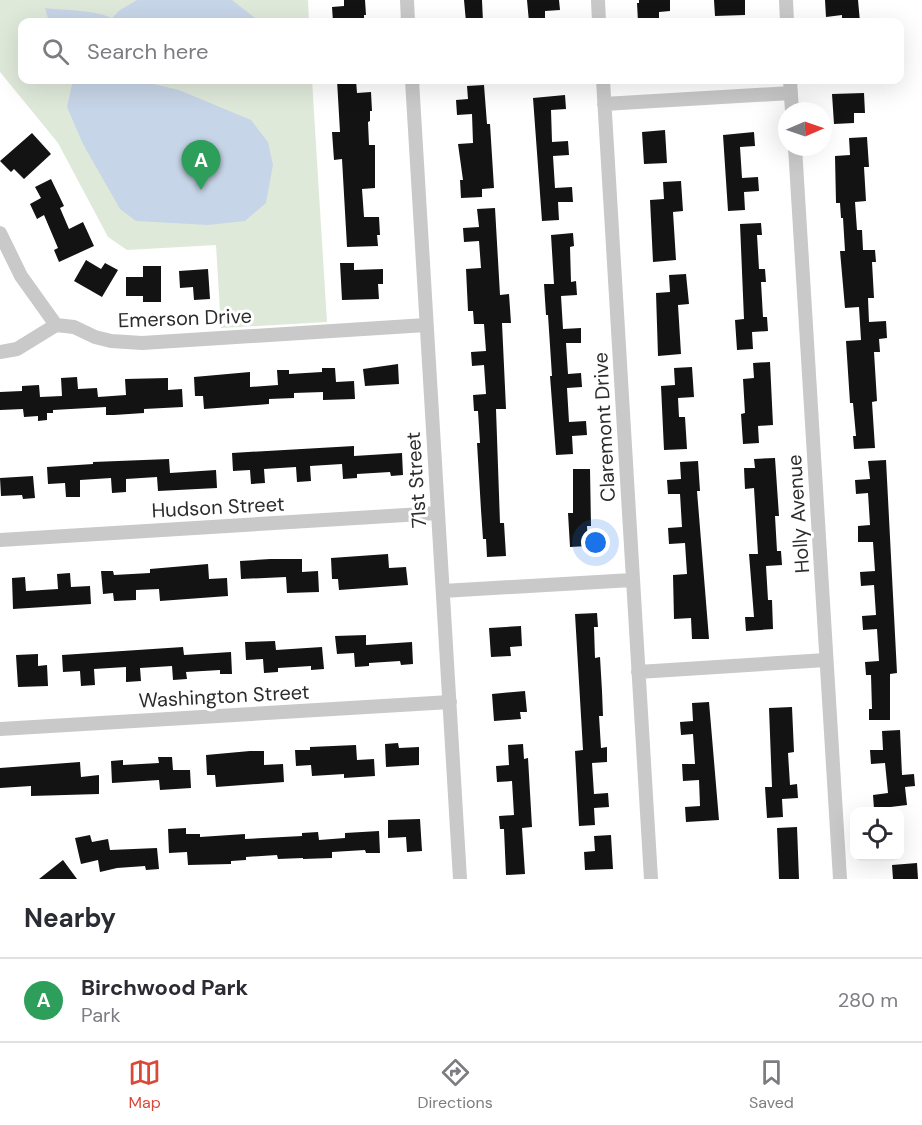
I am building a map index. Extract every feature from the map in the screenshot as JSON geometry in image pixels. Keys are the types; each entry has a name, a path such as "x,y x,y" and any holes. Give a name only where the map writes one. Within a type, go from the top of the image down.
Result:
{"street":[{"path":"407,0 408,18"},
{"path":"598,0 599,18"},
{"path":"786,0 787,18"},
{"name":"71st Street","path":"412,84 460,879"},
{"name":"Claremont Drive","path":"603,84 651,879"},
{"path":"604,104 791,86 792,102"},
{"name":"Holly Avenue","path":"796,156 840,879"},
{"path":"0,233 21,276 56,325 17,349 0,352"},
{"name":"Emerson Drive","path":"56,325 74,327 95,337 111,341 142,343 426,325"},
{"name":"Hudson Street","path":"0,540 438,513"},
{"path":"443,591 633,579"},
{"path":"638,672 826,660"},
{"name":"Washington Street","path":"0,729 450,702"}],"green space":[{"path":"0,0 308,0 309,18 18,18 18,84 312,84 327,322 221,328 216,245 127,250 108,237 58,143 0,72"}],"water":[{"path":"137,0 232,0 255,18 112,18 120,10"},
{"path":"45,8 87,12 112,18 48,18"},
{"path":"72,84 153,84 179,90 251,120 268,142 273,165 266,203 245,221 208,225 136,221 120,209 83,144 67,107"}],"building":[{"path":"344,0 365,0 366,15 364,18 333,18 332,7 344,6"},
{"path":"464,0 482,0 483,18 466,18"},
{"path":"527,0 559,0 560,10 545,11 545,18 529,18"},
{"path":"639,0 670,0 670,11 659,12 659,18 638,18 637,3"},
{"path":"714,0 745,0 745,15 715,16"},
{"path":"825,0 858,0 860,18 842,18 842,15 826,17"},
{"path":"337,84 356,84 357,93 371,92 372,111 370,111 368,122 369,145 375,145 375,188 362,189 364,217 379,217 378,246 347,247 342,159 334,160 332,132 340,132"},
{"path":"484,85 487,124 490,124 494,188 482,189 482,197 461,198 460,180 463,180 458,144 473,143 472,114 457,115 456,100 468,99 467,86"},
{"path":"864,93 865,113 854,113 854,123 834,124 832,94"},
{"path":"565,95 566,109 551,110 552,142 568,141 569,155 553,156 555,188 572,187 573,202 558,202 559,220 542,221 533,98"},
{"path":"665,130 667,163 644,164 642,132"},
{"path":"754,132 755,146 740,147 742,178 758,177 759,191 744,192 745,210 728,211 723,135"},
{"path":"32,133 51,154 24,179 14,169 11,172 0,161"},
{"path":"867,137 869,167 864,167 866,201 855,202 857,230 862,230 863,250 875,250 876,262 872,262 874,298 868,298 869,322 886,321 887,338 879,339 880,352 874,352 877,401 872,402 875,448 854,449 853,436 856,436 853,403 850,403 846,341 861,340 859,307 845,308 840,251 845,251 843,218 841,218 840,203 836,203 835,156 850,155 849,138"},
{"path":"51,179 64,206 60,208 69,229 83,222 94,246 59,262 54,250 58,248 44,215 37,219 30,204 41,198 35,187"},
{"path":"681,181 683,211 673,212 676,260 653,262 650,200 664,199 663,182"},
{"path":"495,208 500,295 509,294 511,323 502,323 506,409 496,409 500,523 504,523 506,556 487,557 481,510 477,443 480,443 478,411 474,411 473,395 486,394 484,365 472,366 471,352 486,351 484,324 474,324 473,311 468,311 466,269 481,268 479,241 464,242 463,228 479,227 477,209"},
{"path":"761,223 762,235 757,235 759,269 765,269 766,282 761,282 763,317 767,317 768,331 752,332 753,349 737,350 735,320 744,319 740,224"},
{"path":"573,233 574,246 570,247 571,282 576,281 577,295 561,296 563,329 581,328 581,343 566,343 568,374 581,373 582,387 567,388 569,422 586,421 587,435 572,436 573,454 556,455 548,315 546,315 544,284 554,284 551,235"},
{"path":"86,260 101,269 105,263 118,270 102,297 74,281"},
{"path":"340,263 354,263 354,270 383,269 383,284 378,284 379,299 342,300"},
{"path":"143,266 161,266 161,302 143,302 143,296 126,296 126,277 143,277"},
{"path":"208,269 210,299 194,300 193,287 180,288 179,271"},
{"path":"686,274 689,304 678,305 681,354 658,356 656,293 670,292 669,275"},
{"path":"770,362 773,425 758,426 759,443 743,444 741,414 745,413 743,379 754,378 753,363"},
{"path":"398,364 399,384 365,386 363,369"},
{"path":"692,367 694,397 678,398 679,417 685,417 687,449 664,450 661,386 675,385 674,368"},
{"path":"322,368 335,368 336,382 354,381 355,399 323,400 323,392 294,393 294,398 269,399 269,404 204,409 203,396 195,396 194,377 250,372 250,387 278,385 277,370 289,370 289,374 322,372"},
{"path":"77,377 78,389 97,388 98,397 126,395 125,379 168,378 168,390 182,389 183,407 144,409 144,413 114,415 106,415 106,407 53,410 53,413 47,413 47,420 38,421 38,416 24,417 23,409 0,410 0,392 22,391 22,386 39,385 40,397 62,396 61,378"},
{"path":"354,446 354,456 402,453 403,475 391,476 390,472 357,474 357,478 343,479 342,464 310,466 311,481 297,482 296,467 264,469 265,483 251,484 250,470 233,471 232,453"},
{"path":"775,458 779,516 775,516 777,551 781,551 782,565 766,566 768,600 772,600 773,629 746,631 745,617 754,617 749,554 758,554 754,488 745,489 744,468 755,468 754,459"},
{"path":"169,459 170,473 216,470 217,488 158,491 157,477 126,479 126,492 112,493 111,478 80,480 80,497 66,497 65,483 48,484 47,467 93,464 93,462"},
{"path":"886,460 897,673 890,674 890,720 869,720 869,709 872,709 871,675 866,675 865,662 879,661 877,629 863,630 862,616 876,615 874,585 861,586 860,572 875,571 873,542 858,542 858,526 870,525 868,493 856,494 855,480 870,479 868,461"},
{"path":"698,461 700,491 697,491 709,639 692,639 691,618 674,619 673,575 687,574 685,543 669,544 668,528 682,527 680,494 668,494 667,480 681,479 680,462"},
{"path":"573,469 590,469 591,526 587,526 588,546 570,547 568,513 573,513"},
{"path":"33,476 35,498 23,499 22,495 1,496 0,478"},
{"path":"388,554 389,568 406,567 408,585 339,590 338,579 332,579 331,558"},
{"path":"302,559 302,572 318,571 319,592 287,593 286,577 241,579 240,561"},
{"path":"208,564 209,579 227,578 228,596 160,601 159,589 136,590 136,600 114,601 113,593 103,594 101,571 113,571 114,575 150,573 150,569"},
{"path":"70,573 71,587 90,586 91,604 13,609 12,578 25,577 26,591 58,589 57,574"},
{"path":"597,613 598,627 594,627 595,658 600,657 602,691 603,716 599,716 601,748 607,747 607,762 592,763 594,794 608,793 609,807 594,808 595,825 579,826 575,751 583,750 575,614"},
{"path":"521,626 522,646 510,647 511,656 491,657 489,628"},
{"path":"366,635 366,645 412,642 413,664 401,665 400,661 369,663 369,666 355,667 354,653 337,654 335,636"},
{"path":"275,641 276,650 322,647 324,669 311,670 311,666 278,668 278,672 264,673 263,659 246,660 245,642"},
{"path":"183,647 184,655 231,652 232,674 220,674 220,670 186,672 187,679 173,680 172,666 140,668 141,681 126,682 126,667 94,669 95,685 81,686 80,671 63,672 62,655"},
{"path":"38,654 38,666 47,665 48,686 18,687 16,655"},
{"path":"525,691 527,712 520,712 521,719 494,721 492,694"},
{"path":"709,702 719,820 686,822 685,807 700,806 699,780 683,781 682,764 695,764 693,734 681,735 680,722 693,721 692,703"},
{"path":"792,707 794,752 788,753 790,785 797,784 798,798 782,799 783,817 767,818 765,787 772,787 769,708"},
{"path":"900,730 902,775 914,774 915,786 905,787 907,805 874,807 873,795 888,793 885,763 871,764 870,750 883,750 882,731"},
{"path":"398,743 399,748 419,747 419,765 386,767 385,744"},
{"path":"523,744 524,759 528,758 532,827 522,828 525,874 506,875 504,829 500,829 499,816 514,815 512,781 497,782 496,766 509,765 508,745"},
{"path":"356,745 357,760 374,759 375,776 344,778 344,774 312,776 311,765 296,766 295,750"},
{"path":"264,751 264,765 283,764 284,782 216,787 215,775 207,775 206,755"},
{"path":"158,757 172,757 173,770 190,770 191,788 160,790 159,780 112,783 111,761 123,760 123,765 159,763"},
{"path":"80,762 81,777 99,775 99,794 31,796 31,786 0,788 0,768"},
{"path":"420,819 422,851 407,852 406,837 388,838 388,820"},
{"path":"797,827 799,879 779,879 777,828"},
{"path":"186,828 186,834 200,834 200,837 245,834 245,839 302,836 302,833 318,832 319,840 345,838 345,833 379,831 380,853 366,853 365,850 332,852 332,858 303,859 278,859 277,855 246,857 246,860 231,861 231,864 188,865 187,852 169,853 168,829"},
{"path":"90,835 92,842 108,839 110,850 157,848 159,869 146,870 145,866 100,872 98,860 81,864 75,838"},
{"path":"611,835 613,869 585,870 584,852 595,851 594,836"},
{"path":"63,860 77,879 39,879"},
{"path":"917,863 918,879 893,879 892,865"}],"place":[{"name":"Birchwood Park","path":"201,190"}]}
